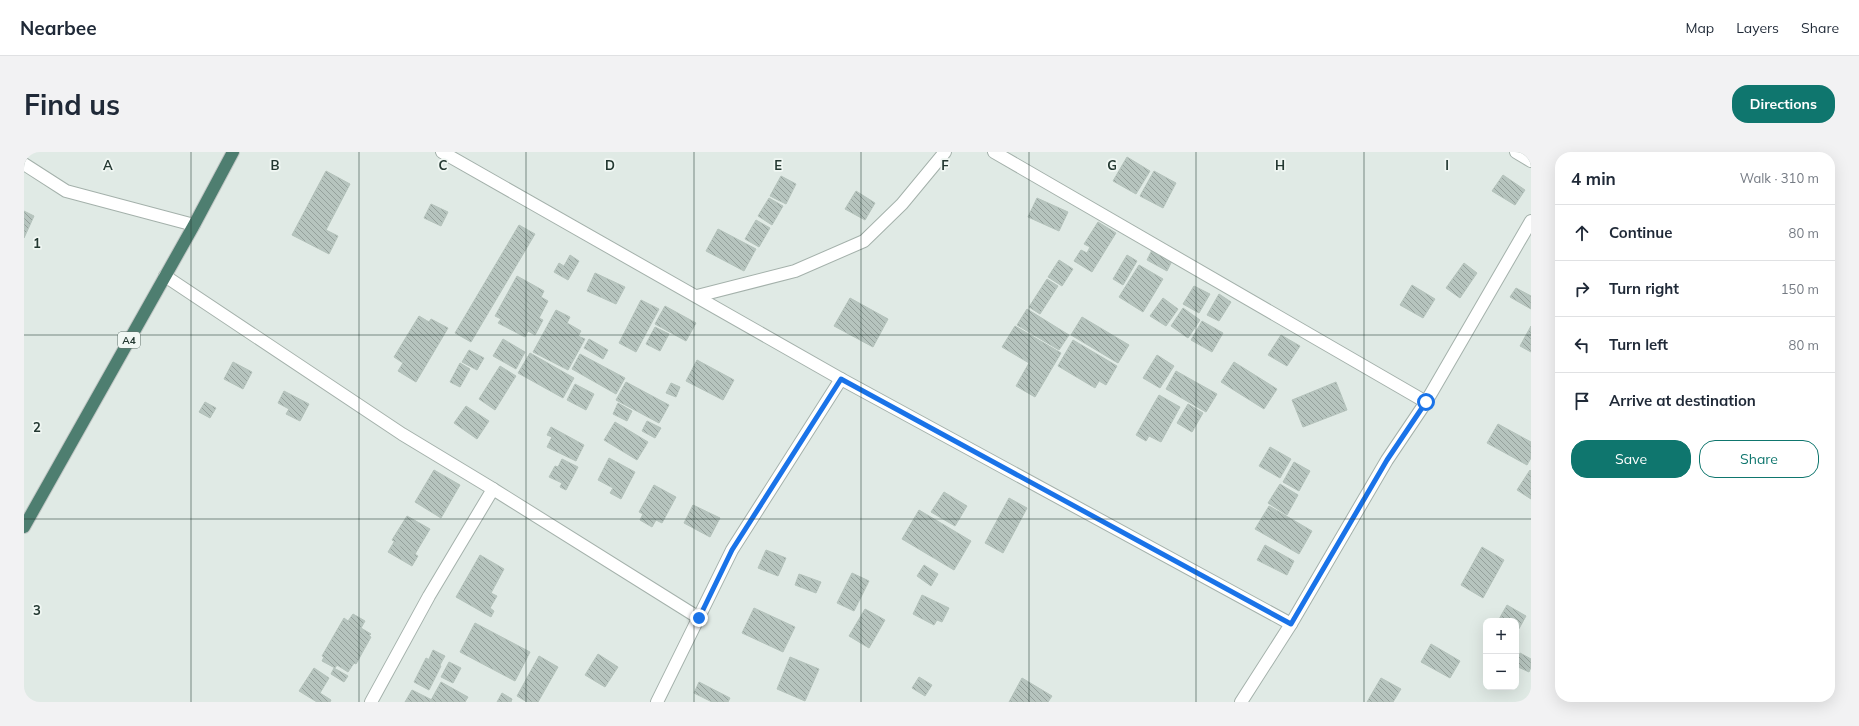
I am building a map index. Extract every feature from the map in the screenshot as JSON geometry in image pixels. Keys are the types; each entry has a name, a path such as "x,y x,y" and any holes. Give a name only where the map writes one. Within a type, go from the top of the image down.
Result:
{"highway":[{"name":"A4","path":"24,527 194,225 233,152"}],"street":[{"path":"442,152 841,379 1291,624"},
{"path":"697,296 795,271 864,241 902,204 945,152"},
{"path":"994,152 1426,402"},
{"path":"1516,152 1531,161"},
{"path":"24,164 66,191 194,225"},
{"path":"1241,702 1291,624 1387,460 1426,402 1531,221"},
{"path":"165,276 402,434 699,618"},
{"path":"657,702 732,550 841,379"},
{"path":"371,702 428,596 493,489"}],"building":[{"path":"1127,157 1150,171 1136,194 1113,181"},
{"path":"326,171 350,184 326,230 338,236 329,254 292,235"},
{"path":"1154,171 1176,183 1163,208 1140,196"},
{"path":"1503,175 1525,190 1515,205 1492,191"},
{"path":"781,176 796,184 786,204 770,196"},
{"path":"856,191 875,203 865,220 845,209"},
{"path":"769,198 783,206 772,225 758,216"},
{"path":"1037,198 1068,212 1059,231 1028,217"},
{"path":"431,204 448,212 441,226 424,218"},
{"path":"24,211 34,216 24,238"},
{"path":"756,220 770,228 759,247 745,239"},
{"path":"1098,222 1116,233 1092,272 1074,261 1081,250 1087,253 1090,247 1084,244"},
{"path":"519,225 535,234 471,342 455,333"},
{"path":"718,229 756,249 744,271 706,251"},
{"path":"1152,250 1172,261 1167,271 1147,260"},
{"path":"570,255 579,261 568,280 554,272 559,263 564,266"},
{"path":"1127,255 1137,261 1123,285 1113,279"},
{"path":"1059,260 1073,269 1062,286 1048,277"},
{"path":"1464,263 1477,273 1460,298 1446,288"},
{"path":"1139,265 1163,279 1143,312 1119,297"},
{"path":"595,273 625,287 616,304 587,291"},
{"path":"517,276 544,291 541,297 548,301 539,318 543,320 535,335 528,331 525,337 498,323 501,319 495,316"},
{"path":"1047,279 1058,286 1040,314 1029,307"},
{"path":"1412,285 1435,299 1423,318 1400,305"},
{"path":"1194,286 1210,294 1199,313 1183,304"},
{"path":"1516,288 1531,296 1531,309 1510,297"},
{"path":"1219,294 1231,302 1219,321 1207,315"},
{"path":"850,298 888,319 873,347 834,326"},
{"path":"1163,298 1178,309 1166,326 1150,316"},
{"path":"641,300 659,309 636,352 619,343"},
{"path":"665,306 696,323 686,341 655,324"},
{"path":"1183,308 1200,320 1188,338 1171,326"},
{"path":"1027,309 1069,335 1059,350 1017,325"},
{"path":"556,310 570,317 567,323 581,331 578,336 585,339 568,370 533,352"},
{"path":"419,316 429,322 431,319 448,328 416,382 398,371 403,363 394,357"},
{"path":"1082,317 1129,345 1118,363 1071,335"},
{"path":"1202,321 1223,333 1212,352 1191,340"},
{"path":"1015,326 1061,353 1035,397 1016,386 1029,363 1002,347"},
{"path":"1531,326 1531,352 1520,346"},
{"path":"655,327 669,334 660,351 646,344"},
{"path":"1281,335 1300,346 1287,366 1268,355"},
{"path":"503,339 525,352 516,369 493,356"},
{"path":"589,339 608,350 603,359 584,348"},
{"path":"1073,340 1117,366 1106,385 1099,381 1095,388 1058,366"},
{"path":"469,350 484,358 477,370 462,362"},
{"path":"530,353 574,378 563,398 518,373"},
{"path":"580,354 625,378 616,394 572,369"},
{"path":"1157,355 1174,366 1160,388 1143,378"},
{"path":"697,360 734,380 723,400 686,381"},
{"path":"233,362 252,372 243,389 224,379"},
{"path":"1234,362 1277,389 1264,409 1221,382"},
{"path":"460,363 470,369 460,387 450,382"},
{"path":"500,366 516,376 495,410 479,399"},
{"path":"1176,371 1217,394 1206,412 1166,389"},
{"path":"626,382 669,405 659,423 616,400"},
{"path":"1336,382 1347,410 1303,427 1292,400"},
{"path":"671,383 680,387 676,397 666,393"},
{"path":"575,384 594,394 586,410 567,400"},
{"path":"284,391 309,404 300,421 286,414 289,409 278,403"},
{"path":"1159,395 1180,407 1161,442 1149,436 1146,441 1136,435"},
{"path":"205,402 216,408 210,418 199,412"},
{"path":"618,403 632,411 627,421 613,414"},
{"path":"1188,404 1203,413 1192,432 1177,423"},
{"path":"466,406 489,421 477,439 454,423"},
{"path":"647,421 661,428 655,438 642,431"},
{"path":"615,422 648,442 637,460 604,440"},
{"path":"1498,424 1531,442 1531,458 1527,465 1487,443"},
{"path":"551,427 584,445 576,461 547,447 552,437 547,435"},
{"path":"1270,447 1291,459 1280,478 1259,466"},
{"path":"609,458 635,472 621,499 610,493 613,488 598,480"},
{"path":"562,459 578,467 566,490 560,487 562,483 549,477 555,466 558,467"},
{"path":"1294,462 1310,471 1299,491 1283,482"},
{"path":"434,470 460,485 441,518 415,502"},
{"path":"1530,470 1531,471 1531,499 1517,490"},
{"path":"1280,484 1298,495 1287,515 1268,503"},
{"path":"654,485 676,497 662,523 656,520 652,527 640,520 643,514 639,512"},
{"path":"944,492 967,506 955,526 931,512"},
{"path":"1009,498 1027,508 1003,553 985,543"},
{"path":"693,505 720,518 710,537 684,523"},
{"path":"1269,506 1312,531 1299,554 1255,529"},
{"path":"919,510 971,541 954,570 902,539"},
{"path":"407,516 430,529 415,554 392,540"},
{"path":"394,542 418,556 412,566 388,552"},
{"path":"1265,545 1294,561 1287,575 1257,560"},
{"path":"1482,547 1504,560 1483,598 1461,585"},
{"path":"766,550 786,558 778,576 758,568"},
{"path":"480,555 504,569 491,593 497,596 490,608 494,611 491,617 456,597"},
{"path":"924,565 938,574 931,586 917,576"},
{"path":"852,573 869,581 854,611 837,603"},
{"path":"799,574 821,582 816,593 795,585"},
{"path":"922,595 949,608 942,622 937,620 934,625 913,614"},
{"path":"1507,605 1526,616 1519,629 1519,618 1500,618"},
{"path":"754,608 795,627 783,652 742,633"},
{"path":"865,609 885,620 869,648 849,636"},
{"path":"353,614 365,621 361,628 371,634 369,636 371,637 356,664 354,663 348,672 337,665 335,668 322,661 324,657 322,656 344,618 348,621"},
{"path":"475,623 530,652 515,681 460,652"},
{"path":"1431,644 1460,661 1450,678 1421,662"},
{"path":"433,650 445,656 440,665 429,659"},
{"path":"1520,653 1531,659 1531,667 1529,672 1519,667"},
{"path":"598,654 618,667 605,687 585,675"},
{"path":"539,656 558,667 538,702 527,702 517,696"},
{"path":"790,657 819,669 805,701 777,689"},
{"path":"426,658 441,666 429,690 414,682"},
{"path":"449,662 461,668 453,683 441,677"},
{"path":"314,668 329,678 320,693 331,700 330,702 317,702 299,691"},
{"path":"334,668 348,676 344,682 331,674"},
{"path":"919,677 932,685 925,696 912,688"},
{"path":"1022,678 1052,696 1048,702 1009,702"},
{"path":"1381,678 1401,689 1393,702 1367,702"},
{"path":"441,682 468,697 465,702 430,702"},
{"path":"699,682 730,698 728,702 712,702 694,693"},
{"path":"412,690 434,701 405,702"},
{"path":"502,693 512,699 511,702 497,702"}],"route":[{"path":"699,618 732,550 841,379 1291,624 1387,460 1426,402"}]}
